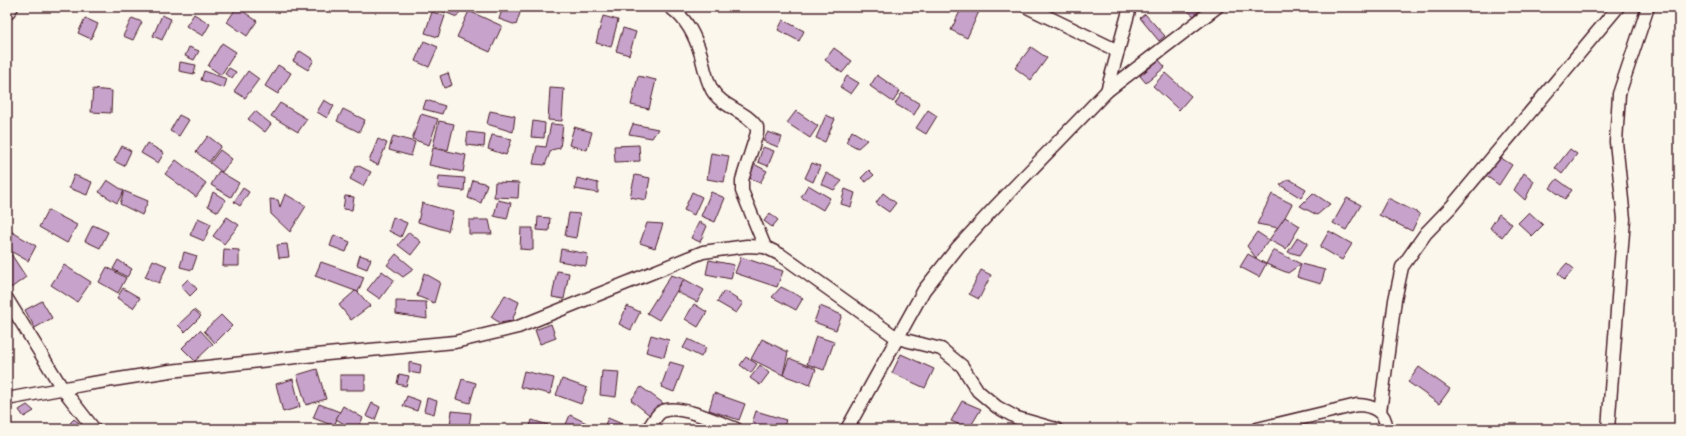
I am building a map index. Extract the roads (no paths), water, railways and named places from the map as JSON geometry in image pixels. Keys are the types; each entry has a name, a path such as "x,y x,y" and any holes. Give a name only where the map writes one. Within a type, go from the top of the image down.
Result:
{"street":[{"path":"7,14 12,7"},
{"path":"670,7 680,14 691,29 712,90 722,103 745,115 757,127 757,133 742,180 742,191 765,247"},
{"path":"1027,7 1118,51"},
{"path":"1107,91 1130,7"},
{"path":"847,429 924,290 958,247 995,206 1107,91 1217,7"},
{"path":"1380,412 1395,300 1402,267 1426,233 1451,207 1618,7"},
{"path":"1608,429 1624,219 1616,142 1619,94 1648,7"},
{"path":"7,399 62,388 186,370 306,356 455,342 518,327 703,252 747,246 765,247 781,255 897,338 941,349 962,366 978,391 997,408 1017,418 1056,429"},
{"path":"7,299 62,388 94,429"},
{"path":"1257,429 1358,405 1370,405 1380,412 1387,424 1386,429"},
{"path":"648,429 661,412 671,409 681,409 736,429"}]}
